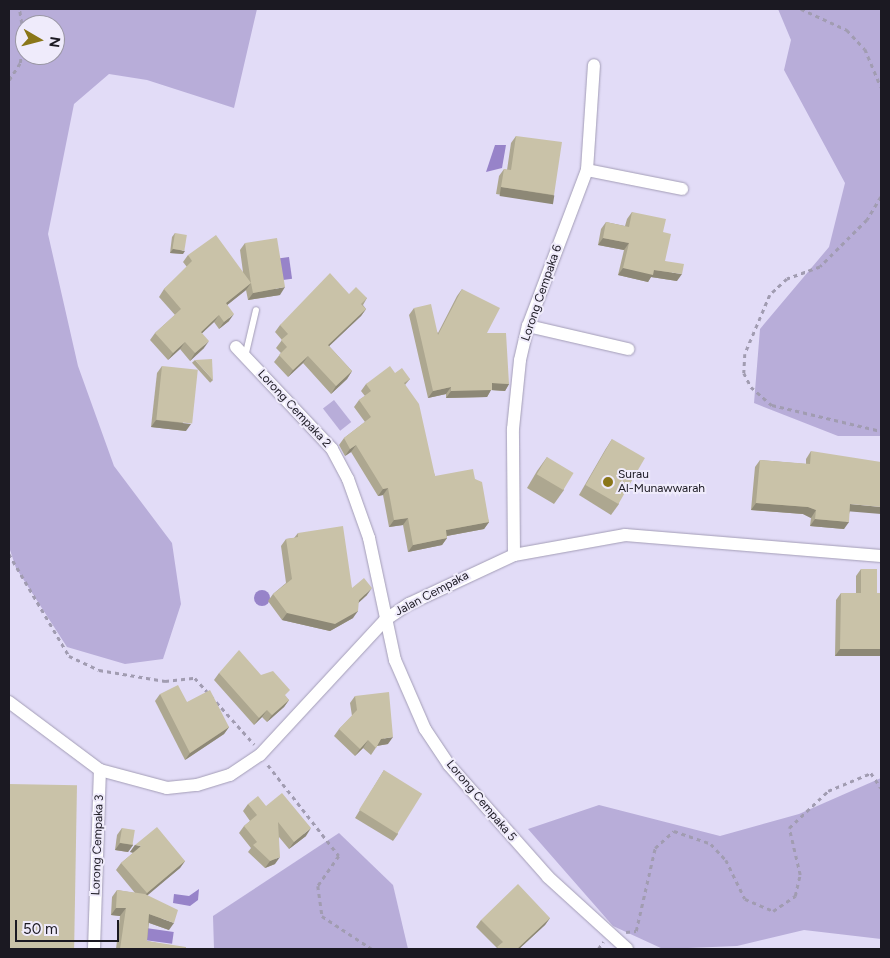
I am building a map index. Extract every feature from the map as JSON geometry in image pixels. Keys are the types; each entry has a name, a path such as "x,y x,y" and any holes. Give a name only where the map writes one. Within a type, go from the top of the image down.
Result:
{"street":[{"name":"Lorong Cempaka 6","path":"514,555 513,429 528,326 587,170 594,65"},
{"path":"587,170 682,189"},
{"path":"528,326 628,349"},
{"name":"Lorong Cempaka 2","path":"236,347 332,449 348,479 369,538 385,620"},
{"name":"Jalan Cempaka","path":"9,702 100,770 167,788 230,775 260,755 385,620 409,604 514,555 625,535 881,556"},
{"name":"Lorong Cempaka 5","path":"385,620 409,698 449,765 548,877 608,935 627,949"},
{"name":"Lorong Cempaka 3","path":"94,949 100,770"}],"lane":[{"path":"245,357 256,310"}],"path":[{"path":"9,80 20,62 24,39 19,9"},
{"path":"801,9 848,30 865,48 881,87"},
{"path":"881,197 867,220 820,267 787,279 770,295 745,354 744,373 751,387 772,406 881,431"},
{"path":"9,554 69,656 99,670 165,680 194,678 260,755 339,856 318,886 322,916 372,949"},
{"path":"608,935 636,931 655,848 674,831 711,844 726,860 745,899 773,911 795,896 800,875 789,828 828,791 871,774 881,788"}],"shaded area":[{"path":"9,9 257,9 234,108 147,80 109,74 74,104 48,234 78,366 114,466 172,543 181,604 163,659 125,664 67,647 16,568 9,547"},
{"path":"778,9 881,9 881,436 838,436 754,403 760,329 829,247 845,183 784,70 791,40"},
{"path":"495,145 506,145 502,168 486,172"},
{"path":"289,257 292,279 281,280 278,259"},
{"path":"334,400 351,422 340,431 323,409"},
{"path":"262,590 268,592 270,598 268,604 262,606 256,604 254,598 256,592"},
{"path":"881,778 881,939 804,930 737,946 663,949 613,926 528,829 599,805 720,836 799,814"},
{"path":"339,833 393,885 408,949 214,949 213,916"},
{"path":"199,889 198,900 190,906 173,903 174,894 189,896"},
{"path":"146,928 174,932 172,944 144,940"}],"building":[{"path":"516,136 562,142 554,195 501,187 504,169 511,170"},
{"path":"632,212 666,219 663,232 671,234 665,261 684,264 682,274 654,270 653,275 623,268 629,243 603,238 606,222 629,227"},
{"path":"175,233 187,235 184,251 172,249"},
{"path":"216,235 251,283 226,303 234,314 224,322 219,315 201,332 209,341 195,353 185,342 173,353 155,333 181,309 164,289 192,261 188,255"},
{"path":"277,238 285,287 253,293 245,243"},
{"path":"330,273 349,294 356,287 367,298 361,304 366,309 328,345 352,371 336,386 308,356 293,370 279,355 287,347 281,340 288,334 280,325"},
{"path":"462,289 500,308 487,333 506,333 509,384 492,383 492,390 451,391 451,387 433,391 414,308 431,304 438,335"},
{"path":"212,359 213,380 195,360"},
{"path":"162,366 198,370 192,423 156,420"},
{"path":"390,366 395,373 402,368 410,379 404,383 419,404 435,476 473,469 475,479 482,482 489,522 446,530 447,538 413,545 408,518 394,520 388,488 383,489 356,445 350,449 344,438 371,417 359,400 371,391 366,384"},
{"name":"Surau Al-Munawwarah","path":"612,439 645,458 618,504 586,485"},
{"path":"811,451 881,462 881,507 850,504 849,522 815,519 816,510 808,507 756,503 760,460 810,464"},
{"path":"547,457 574,473 563,490 537,474"},
{"path":"343,526 352,588 364,578 372,588 359,600 358,611 335,624 287,613 273,594 292,579 286,539 298,537 298,533"},
{"path":"861,569 877,569 877,593 881,593 881,649 840,649 841,593 861,593"},
{"path":"239,650 261,675 273,671 290,690 285,695 289,700 272,715 267,710 259,718 219,673"},
{"path":"178,685 187,702 210,690 229,727 190,753 160,694"},
{"path":"389,692 393,737 381,739 376,748 368,740 360,749 339,729 357,710 355,696"},
{"path":"384,770 422,794 397,834 359,810"},
{"path":"9,784 77,785 74,949 9,949"},
{"path":"282,793 311,828 294,842 278,822 280,857 270,861 253,845 257,842 244,826 257,815 248,804 258,796 266,806"},
{"path":"157,827 185,861 147,893 121,863 141,846 135,845"},
{"path":"122,828 135,830 132,845 120,843"},
{"path":"518,884 550,918 517,949 499,949 497,947 503,942 481,920"},
{"path":"117,890 145,894 178,910 174,923 149,914 147,941 186,947 186,949 120,949 126,908 116,908"}],"place":[{"name":"Surau Al-Munawwarah","path":"608,482"}]}
